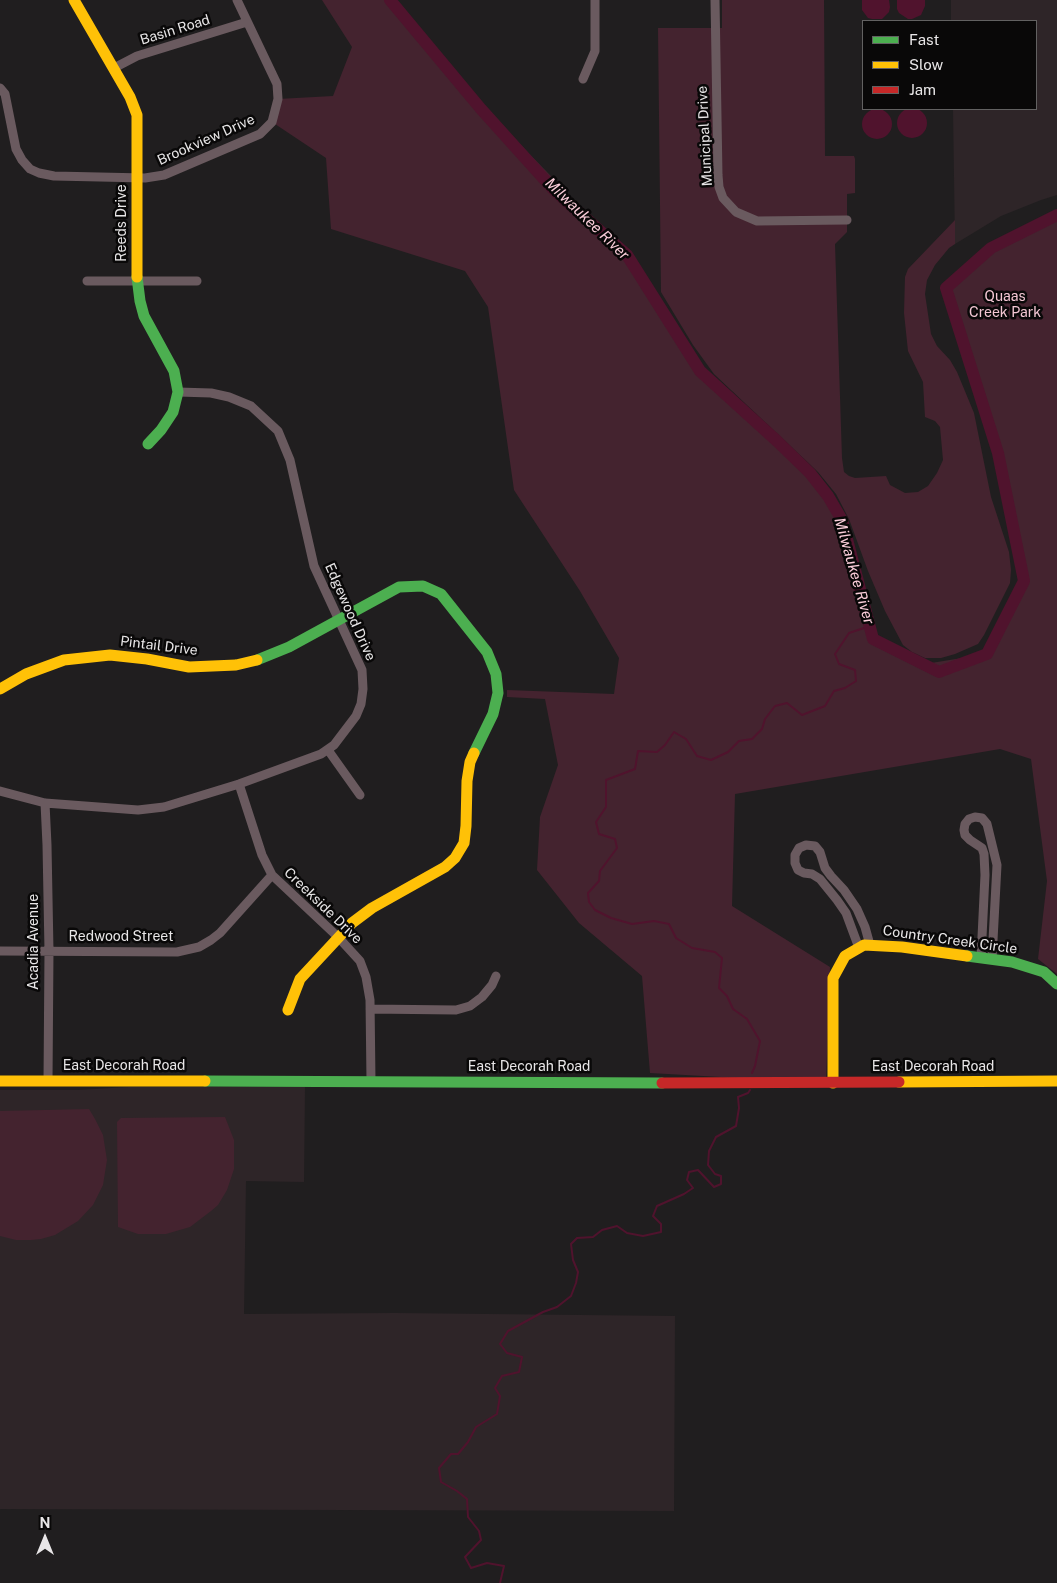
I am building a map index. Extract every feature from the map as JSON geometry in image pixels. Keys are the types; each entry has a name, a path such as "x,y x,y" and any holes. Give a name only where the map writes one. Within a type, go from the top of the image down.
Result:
{"street":[{"name":"Reeds Drive","path":"74,0 130,97 137,115 137,281 140,302 144,316 174,371 178,392"},
{"name":"Brookview Drive","path":"0,88 5,94 16,149 22,160 39,173 54,176 137,178 164,175 260,134 272,122 278,98 277,84 236,0"},
{"path":"583,79 595,51 595,0"},
{"name":"Municipal Drive","path":"715,0 718,175 719,187 724,198 736,212 757,221 847,220"},
{"name":"Basin Road","path":"114,68 137,56 247,22"},
{"path":"87,281 197,281"},
{"path":"148,444 161,430 173,412 178,392"},
{"name":"Edgewood Drive","path":"0,791 45,803 138,810 164,807 239,784 321,754 334,745 356,716 361,704 363,689 362,670 314,566 290,460 278,431 251,406 229,397 210,393 178,392"},
{"name":"Pintail Drive","path":"0,690 26,674 64,660 110,655 190,666 236,665 264,658 289,647 399,587 422,586 441,594 487,652 496,674 498,693 493,714 470,762 467,782 464,843 455,858 445,867 372,908 352,923 338,938"},
{"path":"328,750 360,795"},
{"name":"Creekside Drive","path":"239,784 262,854 272,875 338,938 360,962 366,977 370,1009 371,1081"},
{"name":"Acadia Avenue","path":"45,803 49,951 48,1081"},
{"path":"975,817 982,818 987,824 997,865 986,958 986,875 984,854 982,848 965,835 964,830 965,824 969,819 975,817"},
{"path":"806,845 815,846 820,852 825,868 857,909 865,927 865,947 846,913 820,879 812,874 798,870 795,863 795,855 799,848 806,845"},
{"name":"Redwood Street","path":"0,951 178,952 199,947 220,933 272,875"},
{"path":"288,1010 300,979 338,938"},
{"path":"833,1083 834,978 845,956 865,947"},
{"name":"Country Creek Circle","path":"865,947 902,947 1012,962 1044,972 1057,984"},
{"path":"370,1009 456,1010 470,1006 482,996 492,985 496,976"},
{"name":"East Decorah Road","path":"0,1081 833,1083 1057,1081"}],"shaded area":[{"path":"862,0 889,0 889,12 882,19 868,18 862,10"},
{"path":"897,0 925,0 925,6 921,15 908,19 899,13"},
{"path":"951,0 1057,0 1057,195 1001,216 955,244 953,110 1037,110 1037,20 951,20"},
{"path":"874,110 883,111 890,118 892,124 890,130 883,137 877,139 867,134 862,124 867,114"},
{"path":"906,110 918,110 925,117 927,123 925,129 918,136 912,138 902,133 897,123 899,117"},
{"path":"128,1087 305,1087 304,1182 246,1181 244,1314 395,1313 675,1316 674,1511 0,1509 0,1090 78,1090"}],"green space":[{"name":"Quaas Creek Park","path":"322,0 391,0 440,61 627,255 700,371 810,473 828,496 842,520 873,639 931,663 987,654 1024,581 998,453 946,288 991,248 1057,215 1057,974 1038,959 1047,881 1031,759 1000,749 735,794 732,906 830,967 826,1083 650,1073 642,976 579,923 537,870 540,817 558,765 545,699 507,697 507,690 614,694 619,658 580,591 514,490 488,307 465,271 331,229 326,158 272,122 278,99 333,96 352,47"},
{"path":"722,0 824,0 825,156 854,156 855,159 855,193 847,194 847,232 835,244 844,472 855,478 886,476 890,485 905,493 918,492 928,486 943,460 940,427 935,421 925,417 923,382 908,351 904,313 905,277 908,269 955,220 955,244 949,248 935,265 927,280 925,294 931,334 937,346 950,360 957,372 974,413 991,497 1009,552 1011,570 1010,583 978,644 955,654 941,658 925,658 903,645 885,611 849,519 836,494 818,472 714,374 693,345 661,292 658,28 722,28"},
{"path":"89,1109 103,1135 107,1160 103,1185 93,1205 78,1221 55,1235 31,1240 16,1240 0,1236 0,1111"},
{"path":"225,1117 234,1140 234,1169 227,1190 218,1205 190,1227 166,1234 138,1234 118,1227 117,1122 121,1118"}],"waterway":[{"name":"Milwaukee River","path":"390,0 481,109 554,190 627,255 700,371 810,473 828,496 842,520 873,639 939,672 987,654 1024,581 998,453 946,288 991,248 1057,215"},
{"path":"752,1073 760,1041 747,1019 733,1009 727,996 719,988 722,958 715,952 692,948 676,938 669,924 654,921 632,924 611,918 595,910 589,902 588,893 599,881 600,871 617,848 615,839 599,834 596,822 606,807 606,780 635,769 638,751 657,752 665,745 674,732 686,739 697,756 711,760 728,752 739,741 752,739 762,729 765,719 775,706 787,703 802,715 825,706 834,691 845,688 856,681 855,670 839,664 835,654 849,633 870,626"},
{"path":"500,1583 504,1566 487,1563 471,1568 465,1557 481,1540 479,1531 468,1517 467,1499 441,1482 439,1468 451,1454 458,1454 468,1442 476,1427 497,1414 500,1396 495,1388 502,1376 519,1372 522,1357 507,1353 500,1344 508,1331 543,1312 557,1307 571,1296 578,1272 573,1260 571,1244 577,1238 593,1237 602,1230 617,1226 627,1233 643,1236 661,1232 661,1224 653,1216 657,1206 693,1188 687,1180 689,1172 698,1170 714,1187 721,1184 721,1176 715,1174 708,1165 709,1151 716,1137 736,1126 739,1108 738,1097 748,1093 750,1090"}],"traffic: fast":[{"path":"137,277 144,316 174,371 178,392 173,412 161,430 148,444"},
{"path":"257,660 289,647 399,587 423,586 441,594 487,652 496,674 498,693 493,714 474,753"},
{"path":"967,956 1012,962 1044,972 1057,984"},
{"path":"205,1081 662,1083"}],"traffic: slow":[{"path":"74,0 130,97 137,115 137,277"},
{"path":"0,689 26,674 64,660 110,655 147,659 189,667 236,665 257,660"},
{"path":"288,1010 300,979 352,923 372,908 445,867 455,858 464,843 467,781 470,762 474,753"},
{"path":"833,1083 833,978 845,956 864,945 902,947 967,956"},
{"path":"0,1081 205,1081"},
{"path":"899,1082 1057,1081"}],"traffic: jam":[{"path":"662,1083 899,1082"}]}
